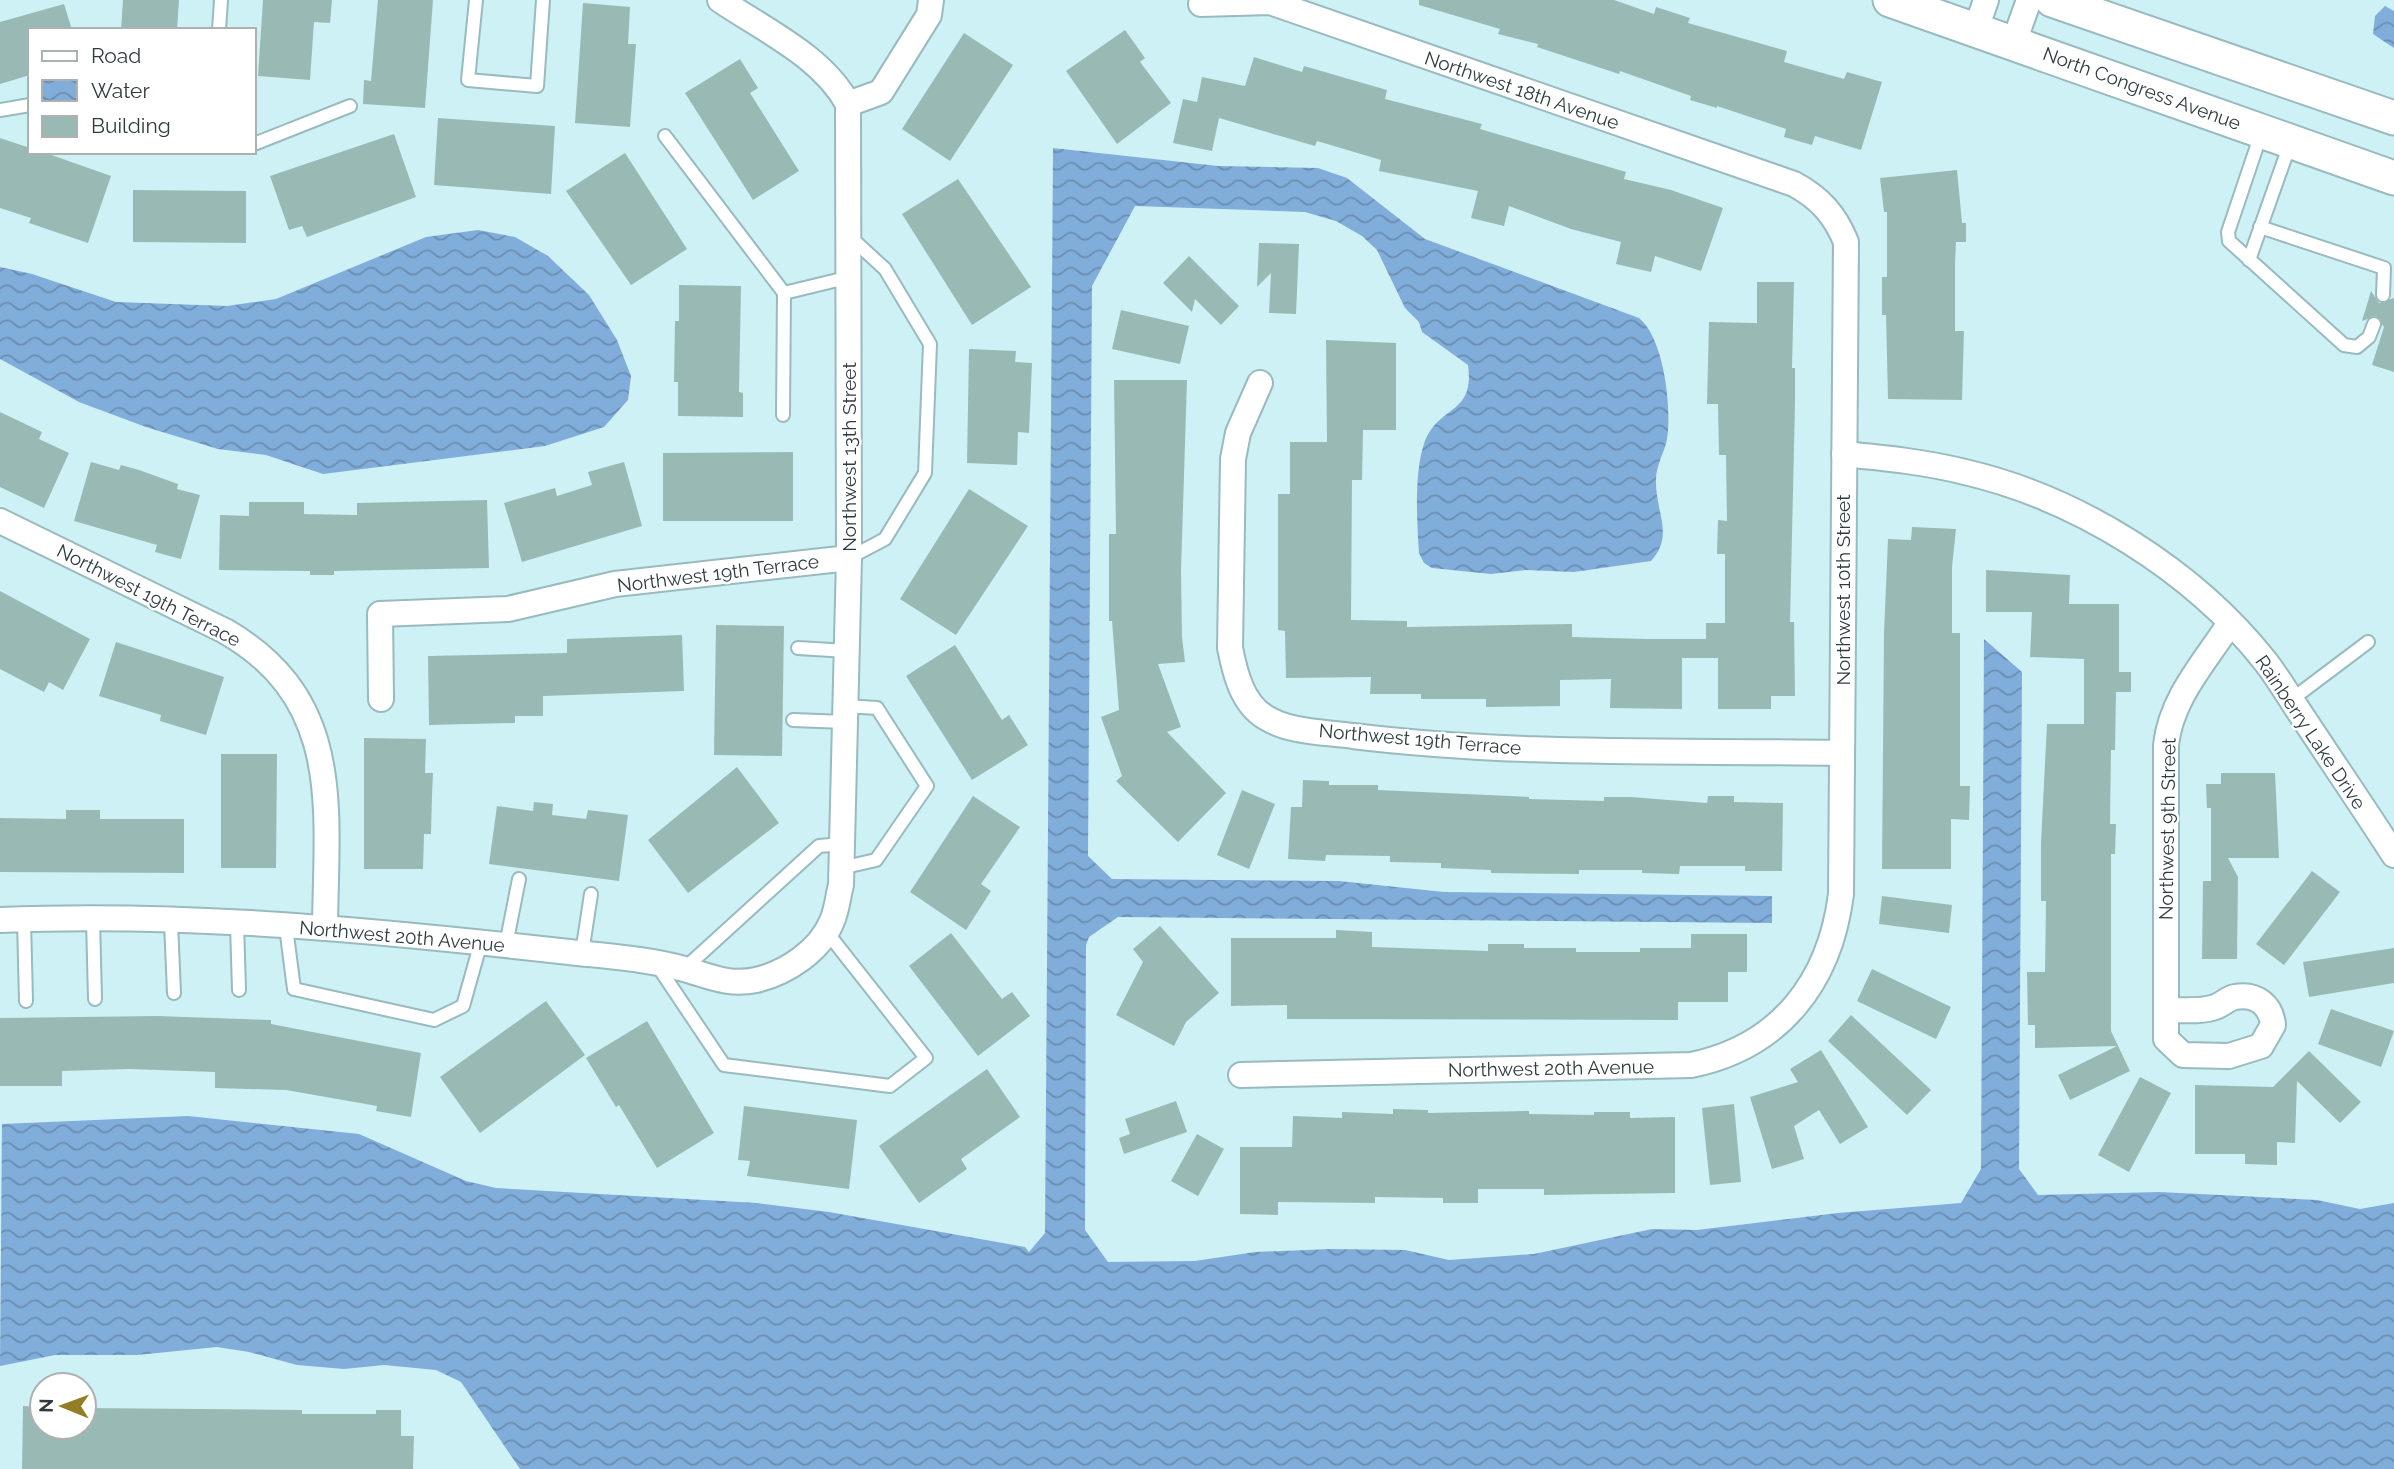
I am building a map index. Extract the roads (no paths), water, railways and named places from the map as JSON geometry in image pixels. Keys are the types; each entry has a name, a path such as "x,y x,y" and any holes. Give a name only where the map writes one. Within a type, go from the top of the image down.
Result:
{"main road":[{"name":"North Congress Avenue","path":"1890,0 1981,15 2014,42 2394,178"},
{"path":"2052,0 2394,118"}],"street":[{"path":"720,0 812,62 838,85 848,104 881,92 929,16 931,0"},
{"path":"2014,42 2029,0"},
{"name":"Northwest 18th Avenue","path":"1201,4 1270,2 1794,184 1821,201 1832,213"},
{"name":"Northwest 13th Street","path":"798,963 832,922 841,856 849,558 848,104"},
{"name":"Northwest 10th Street","path":"1822,968 1838,925 1841,894 1846,242 1832,213"},
{"name":"Northwest 19th Terrace","path":"1260,383 1238,433 1233,459 1230,648 1236,676 1248,699 1265,717 1296,728 1393,741 1485,748 1842,753"},
{"name":"Rainberry Lake Drive","path":"1844,454 1906,460 1967,472 2049,501 2119,537 2160,564 2230,623 2265,661 2394,855"},
{"name":"Northwest 19th Terrace","path":"0,521 225,631 253,648 277,672 305,714 318,746 326,779 325,928"},
{"name":"Northwest 19th Terrace","path":"382,699 380,614 508,609 615,584 849,558"},
{"name":"Northwest 9th Street","path":"2166,1010 2168,728 2180,697 2230,623"},
{"name":"Northwest 20th Avenue","path":"12,920 325,928 582,953 684,969 700,976 734,982 769,976 798,963"},
{"name":"Northwest 20th Avenue","path":"1241,1075 1691,1065 1735,1052 1762,1037 1806,994 1822,968"}],"lane":[{"path":"219,28 221,0"},
{"path":"476,0 468,80 537,86 543,0"},
{"path":"0,110 28,105"},
{"path":"256,144 350,106"},
{"path":"665,136 784,293 783,415"},
{"path":"2249,260 2260,227 2277,136"},
{"path":"2277,136 2228,232 2229,242 2344,345 2357,347 2369,337 2374,324"},
{"path":"2260,227 2384,268 2383,295"},
{"path":"849,236 885,269 930,344 925,473 885,539 849,558"},
{"path":"784,293 850,277"},
{"path":"2291,700 2368,642"},
{"path":"798,648 846,651"},
{"path":"684,969 819,846 841,856 876,860 927,786 877,708 793,720"},
{"path":"506,945 519,879"},
{"path":"582,953 591,894"},
{"path":"12,920 26,1001"},
{"path":"93,920 95,999"},
{"path":"171,922 174,993"},
{"path":"237,925 239,990"},
{"path":"286,927 293,989 434,1020 463,1006 481,942"},
{"path":"657,965 724,1065 891,1086 926,1059 826,930"}],"water":[{"path":"2385,6 2394,11 2394,48 2373,34 2375,16"},
{"path":"1053,148 1218,166 1318,168 1347,178 1425,239 1639,318 1655,341 1664,374 1668,410 1667,439 1656,480 1662,542 1651,561 1574,572 1526,570 1491,574 1432,568 1424,563 1419,553 1417,498 1421,456 1430,431 1461,402 1466,393 1469,381 1468,365 1422,332 1419,322 1405,308 1377,250 1362,236 1336,221 1305,212 1135,206 1092,286 1088,856 1112,879 1339,881 1444,892 1772,896 1772,923 1118,917 1089,937 1086,945 1085,1230 1108,1262 1195,1261 1255,1252 1331,1249 1405,1250 1449,1260 1534,1254 1652,1229 1697,1230 1838,1213 1961,1203 1981,1169 1984,639 2022,672 2019,1169 2038,1195 2159,1192 2317,1200 2360,1209 2394,1203 2394,1469 520,1469 461,1382 436,1370 384,1365 344,1369 297,1365 249,1352 217,1347 137,1355 55,1355 0,1366 2,1124 188,1116 359,1134 466,1181 496,1188 757,1203 829,1212 1025,1247 1029,1252 1045,1233"},
{"path":"478,230 515,237 548,256 589,295 617,340 631,376 628,400 604,427 545,446 323,474 266,455 218,449 146,427 79,402 0,359 0,267 32,274 116,302 227,306 276,299 426,237"}]}
